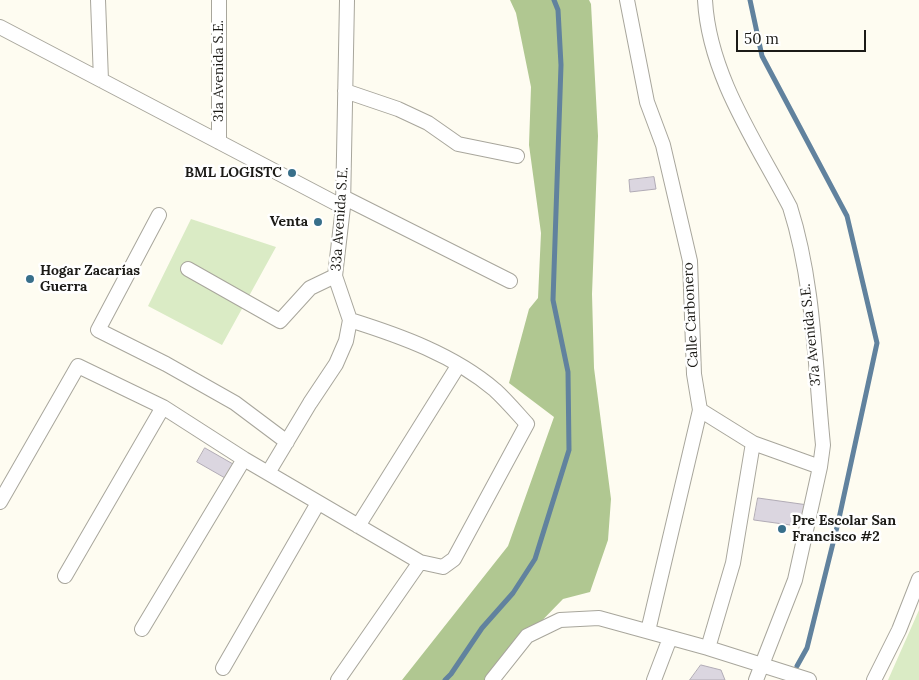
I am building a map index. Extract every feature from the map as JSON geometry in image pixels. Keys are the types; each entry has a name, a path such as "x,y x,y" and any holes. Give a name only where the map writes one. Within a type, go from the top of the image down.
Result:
{"street":[{"path":"98,0 101,80"},
{"name":"31a Avenida S.E.","path":"219,0 219,142"},
{"name":"33a Avenida S.E.","path":"347,0 343,202 335,276 350,320"},
{"name":"Calle Carbonero","path":"627,0 647,102 663,145 690,261 694,374 700,410 648,632"},
{"name":"37a Avenida S.E.","path":"705,0 706,20 723,80 790,207 797,228 810,312 823,445 796,580 760,665 756,680"},
{"path":"0,27 219,142 510,281"},
{"path":"345,91 398,108 428,123 458,144 517,156"},
{"path":"159,215 98,330 166,364 235,403 287,442"},
{"path":"188,269 280,321 310,288 335,276"},
{"path":"0,502 78,366 163,407 244,459 420,562 443,567 454,559 527,424 495,390 458,366 411,340 350,320 346,341 336,364 268,473"},
{"path":"358,526 458,366"},
{"path":"65,576 163,407"},
{"path":"700,410 753,443 820,467"},
{"path":"708,648 733,563 753,443"},
{"path":"142,629 244,459"},
{"path":"223,668 318,503"},
{"path":"338,680 420,562"},
{"path":"874,680 899,630 919,579"},
{"path":"492,680 527,636 560,620 599,618 708,648 805,679"},
{"path":"654,680 670,638"}],"green space":[{"path":"510,0 589,0 591,4 598,136 592,294 594,368 611,499 608,540 590,592 563,599 527,636 492,680 402,680 508,546 554,417 509,383 529,309 538,298 541,233 529,145 531,87 516,13"},
{"path":"191,219 276,247 222,345 148,306"},
{"path":"919,610 919,680 888,680"}],"building":[{"path":"654,177 656,189 630,192 629,180"},
{"path":"205,448 233,464 225,478 197,462"},
{"path":"758,498 808,505 805,527 754,520"},
{"path":"701,665 721,670 725,680 690,680"}],"waterway":[{"path":"445,680 482,628 513,593 535,559 569,450 568,372 553,300 561,65 558,10 554,0"},
{"path":"750,0 762,56 847,216 877,343 838,523 807,648 797,666"}],"place":[{"name":"BML LOGISTC","path":"292,173"},
{"name":"Venta","path":"318,222"},
{"name":"Hogar Zacarías Guerra","path":"30,279"},
{"name":"Pre Escolar San Francisco #2","path":"782,529"}]}
